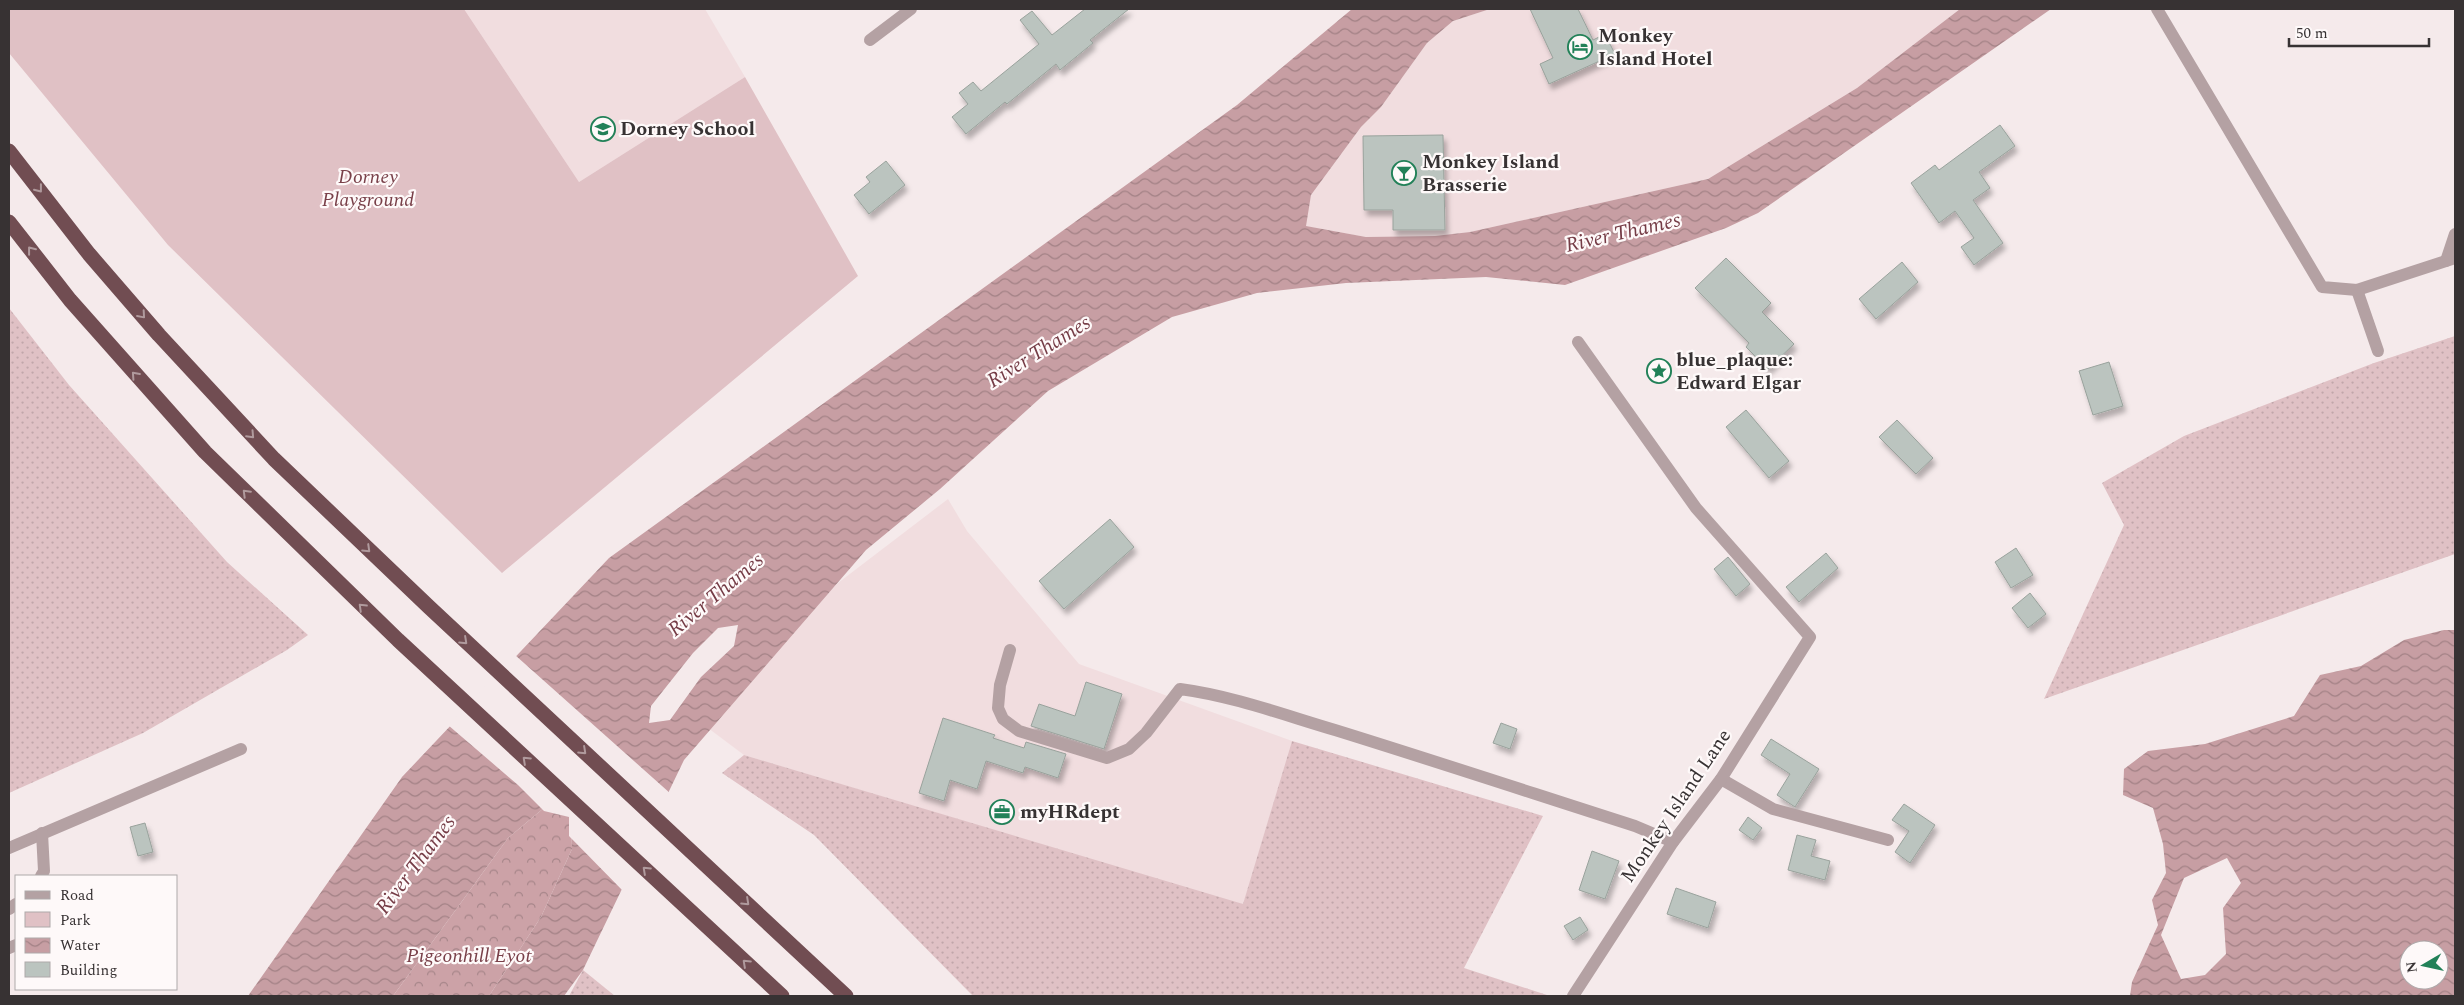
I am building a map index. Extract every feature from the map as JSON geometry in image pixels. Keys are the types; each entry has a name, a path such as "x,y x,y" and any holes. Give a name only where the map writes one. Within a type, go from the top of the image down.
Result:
{"highway":[{"path":"9,151 90,254 159,335 274,459 428,607 846,996"},
{"path":"9,222 76,307 205,452 398,640 782,996"}],"street":[{"path":"870,40 911,9"},
{"path":"2161,10 2322,287 2357,290 2451,260 2455,234"},
{"path":"2357,290 2378,351"},
{"name":"Monkey Island Lane","path":"1573,996 1672,842 1721,779 1810,637 1696,508 1578,342"},
{"path":"1010,650 1000,685 998,708 1003,719 1019,731 1107,758 1129,749 1146,733 1180,689 1234,700 1387,746 1636,826 1672,842"},
{"path":"9,848 241,749"},
{"path":"1721,779 1774,809 1888,840"},
{"path":"42,833 44,870 42,875"}],"shaded area":[{"name":"Dorney School","path":"464,9 705,9 745,77 579,182"},
{"path":"1490,9 1960,9 1857,88 1708,179 1470,232 1435,236 1366,237 1305,226 1311,195 1361,127 1381,107 1427,43 1453,21"},
{"path":"948,499 967,531 1079,664 1292,741 1243,905 744,755 704,725 838,583"}],"green space":[{"name":"Dorney Playground","path":"9,9 464,9 579,182 745,77 858,276 502,573 168,245 9,53"},
{"path":"9,308 69,385 227,562 308,635 287,650 143,733 9,793"},
{"path":"2455,336 2455,554 2044,699 2124,525 2102,483 2184,436 2374,363"},
{"path":"1292,741 1543,816 1464,968 1550,996 973,996 814,835 722,773 744,755 1243,904"},
{"name":"Pigeonhill Eyot","path":"545,807 571,816 572,849 541,917 489,996 393,996 508,838"},
{"path":"583,970 615,996 569,996"}],"water":[{"name":"River Thames","path":"1352,9 1490,9 1453,21 1427,43 1381,107 1361,127 1311,195 1306,226 1366,237 1435,236 1470,232 1708,179 1857,88 1960,9 2051,9 1758,213 1726,228 1565,285 1486,277 1346,283 1257,293 1172,317 1048,391 940,489 866,550 684,760 583,970 564,996 489,996 541,917 572,849 571,816 545,807 508,838 393,996 248,996 402,777 609,558 1237,105","holes":["738,625 734,646 701,677 670,720 649,723 651,706 693,653 718,628"]},
{"path":"2444,630 2455,630 2455,996 2130,996 2132,982 2158,925 2152,900 2166,873 2163,844 2153,808 2123,795 2124,769 2148,751 2205,744 2294,716 2320,675 2361,666 2404,640","holes":["2227,858 2241,883 2223,908 2226,954 2205,975 2181,979 2161,935 2184,878"]}],"pier":[{"path":"515,655 671,794 624,892 569,836 569,817 544,811 518,785 448,725"}],"building":[{"path":"1085,9 1129,9 1090,40 1093,43 1060,70 1056,64 966,134 952,117 968,104 959,93 973,82 981,91 1039,44 1020,20 1032,11 1052,35"},
{"name":"Monkey Island Hotel","path":"1530,9 1578,9 1593,40 1605,34 1615,54 1549,84 1540,64 1553,58"},
{"path":"2000,125 2015,146 1979,172 1990,188 1973,200 2003,243 1974,265 1961,247 1974,238 1955,211 1939,223 1911,183 1935,165 1939,170"},
{"name":"Monkey Island Brasserie","path":"1443,135 1445,230 1393,230 1393,210 1364,210 1363,136"},
{"path":"886,161 905,185 869,214 854,195 870,182 866,177"},
{"path":"1726,258 1771,303 1762,312 1794,344 1768,369 1746,347 1749,343 1695,288"},
{"path":"1902,262 1918,282 1876,319 1859,299"},
{"path":"2109,362 2123,406 2093,415 2079,371"},
{"path":"1746,410 1789,461 1769,478 1726,427"},
{"path":"1897,420 1933,458 1916,474 1879,437"},
{"path":"1110,519 1134,547 1064,609 1039,581"},
{"path":"2016,548 2033,575 2011,588 1995,562"},
{"path":"1826,553 1838,568 1799,602 1786,587"},
{"path":"1728,557 1750,584 1736,596 1714,569"},
{"path":"2030,593 2046,614 2028,628 2012,608"},
{"path":"1086,682 1122,694 1104,749 1031,726 1039,704 1075,716"},
{"path":"943,718 995,735 993,738 1024,748 1026,742 1066,754 1058,778 1025,767 1023,773 986,761 977,789 950,780 944,801 919,793"},
{"path":"1501,723 1517,729 1510,749 1493,743"},
{"path":"1771,739 1819,769 1795,807 1777,795 1790,774 1761,755"},
{"path":"1904,804 1935,825 1910,863 1895,852 1909,831 1892,820"},
{"path":"1748,817 1762,828 1753,840 1739,830"},
{"path":"145,823 153,852 138,856 130,827"},
{"path":"1797,835 1816,840 1811,856 1830,861 1825,880 1788,870"},
{"path":"1592,851 1619,861 1605,899 1579,890"},
{"path":"1676,888 1716,902 1708,928 1667,914"},
{"path":"1580,917 1588,930 1573,940 1564,926"}],"place":[{"name":"Monkey Island Hotel","path":"1580,47"},
{"name":"Dorney School","path":"603,129"},
{"name":"Monkey Island Brasserie","path":"1404,173"},
{"name":"blue_plaque: Edward Elgar","path":"1659,371"},
{"name":"myHRdept","path":"1002,812"}]}
